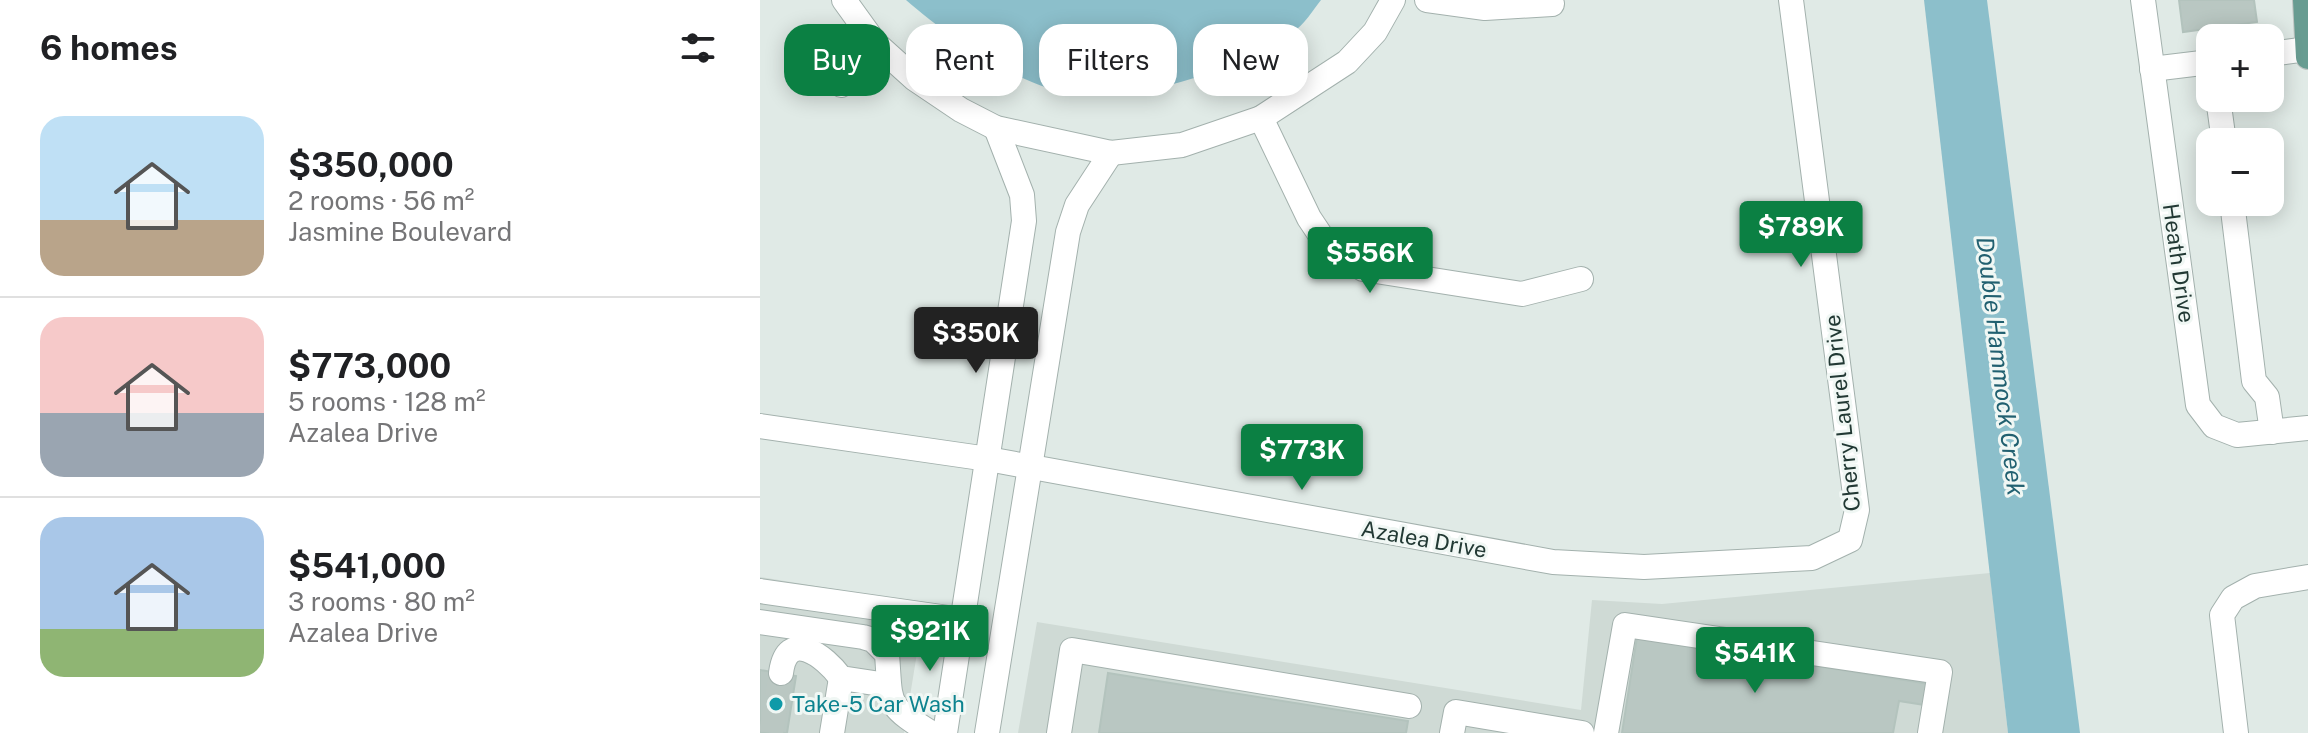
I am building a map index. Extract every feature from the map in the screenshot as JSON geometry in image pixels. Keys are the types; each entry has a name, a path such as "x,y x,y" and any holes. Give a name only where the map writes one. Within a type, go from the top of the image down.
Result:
{"main road":[{"path":"2305,0 2308,57"}],"street":[{"path":"844,0 861,24"},
{"path":"890,56 915,79 961,110 996,128 1111,153 1182,145 1261,118 1347,62 1375,32 1393,0"},
{"path":"1427,0 1485,8 1552,4"},
{"name":"Cherry Laurel Drive","path":"1791,0 1857,510 1850,540"},
{"name":"Heath Drive","path":"2143,0 2198,405 2214,426 2237,435 2308,428"},
{"path":"2284,52 2308,49"},
{"path":"2152,69 2196,64"},
{"path":"1261,118 1309,218 1329,248 1363,269 1522,294 1581,279"},
{"path":"945,733 1024,221 1022,195 996,128"},
{"path":"987,733 1068,232 1077,205 1111,153"},
{"path":"2234,216 2254,381 2267,397 2272,432"},
{"name":"Azalea Drive","path":"760,426 988,459 1553,562 1644,567 1812,558 1850,540"},
{"path":"2236,733 2222,615 2233,598 2255,586 2308,577"},
{"path":"760,591 962,620"},
{"path":"760,622 873,640 887,654 889,698 899,713 931,733"},
{"path":"1606,733 1625,625 1940,672 1930,733"},
{"path":"781,673 782,660 790,652 801,649 814,652 829,662 841,678 887,685"},
{"path":"1059,733 1072,650 1409,706"},
{"path":"832,733 841,678"},
{"path":"1452,733 1456,712 1582,733"}],"shaded area":[{"path":"1990,573 2008,733 1018,733 1037,622 1581,710 1592,600 1662,604"},
{"path":"760,577 925,604 904,733 760,733"}],"water":[{"path":"906,0 1321,0 1302,24 1193,24 1193,78 1177,83 1177,24 1039,24 1039,85 1023,78 1023,24 936,24"},
{"name":"Double Hammock Creek","path":"1924,0 1987,0 2080,733 2008,733"}],"building":[{"path":"2179,0 2254,0 2257,22 2196,24 2196,30 2183,32"},
{"path":"1637,637 1929,684 1925,705 1899,701 1893,733 1622,733"},
{"name":"Take-5 Car Wash","path":"760,670 796,676 787,733 760,733"},
{"path":"1108,673 1408,721 1406,733 1099,733"}],"tunnel":[{"path":"771,733 781,673"}],"place":[{"name":"Take-5 Car Wash","path":"776,704"}]}
